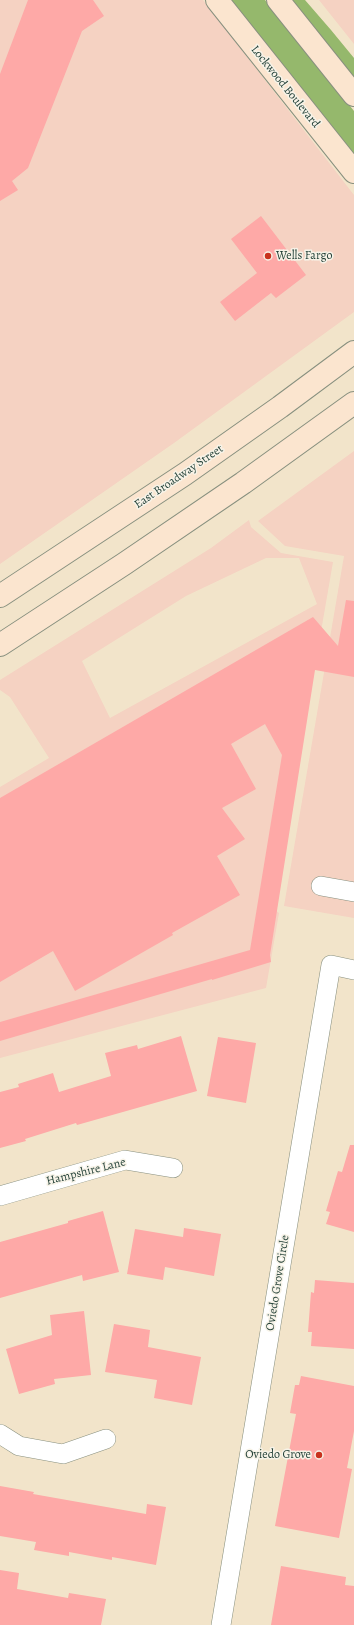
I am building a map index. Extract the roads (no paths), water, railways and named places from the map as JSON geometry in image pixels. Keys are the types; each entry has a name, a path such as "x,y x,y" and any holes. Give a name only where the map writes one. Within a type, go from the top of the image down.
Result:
{"main road":[{"name":"Lockwood Boulevard","path":"217,0 354,172"},
{"path":"278,0 354,95"},
{"name":"East Broadway Street","path":"0,596 185,474 280,408 354,352"},
{"path":"3,636 130,560 237,487 354,404"}],"street":[{"path":"321,886 354,892"},
{"name":"Oviedo Grove Circle","path":"221,1625 331,965 354,970"},
{"name":"Hampshire Lane","path":"0,1196 125,1160 173,1168"},
{"path":"0,1434 19,1446 63,1454 106,1439"}],"place":[{"name":"Wells Fargo","path":"268,256"},
{"name":"Oviedo Grove","path":"319,1455"}]}
